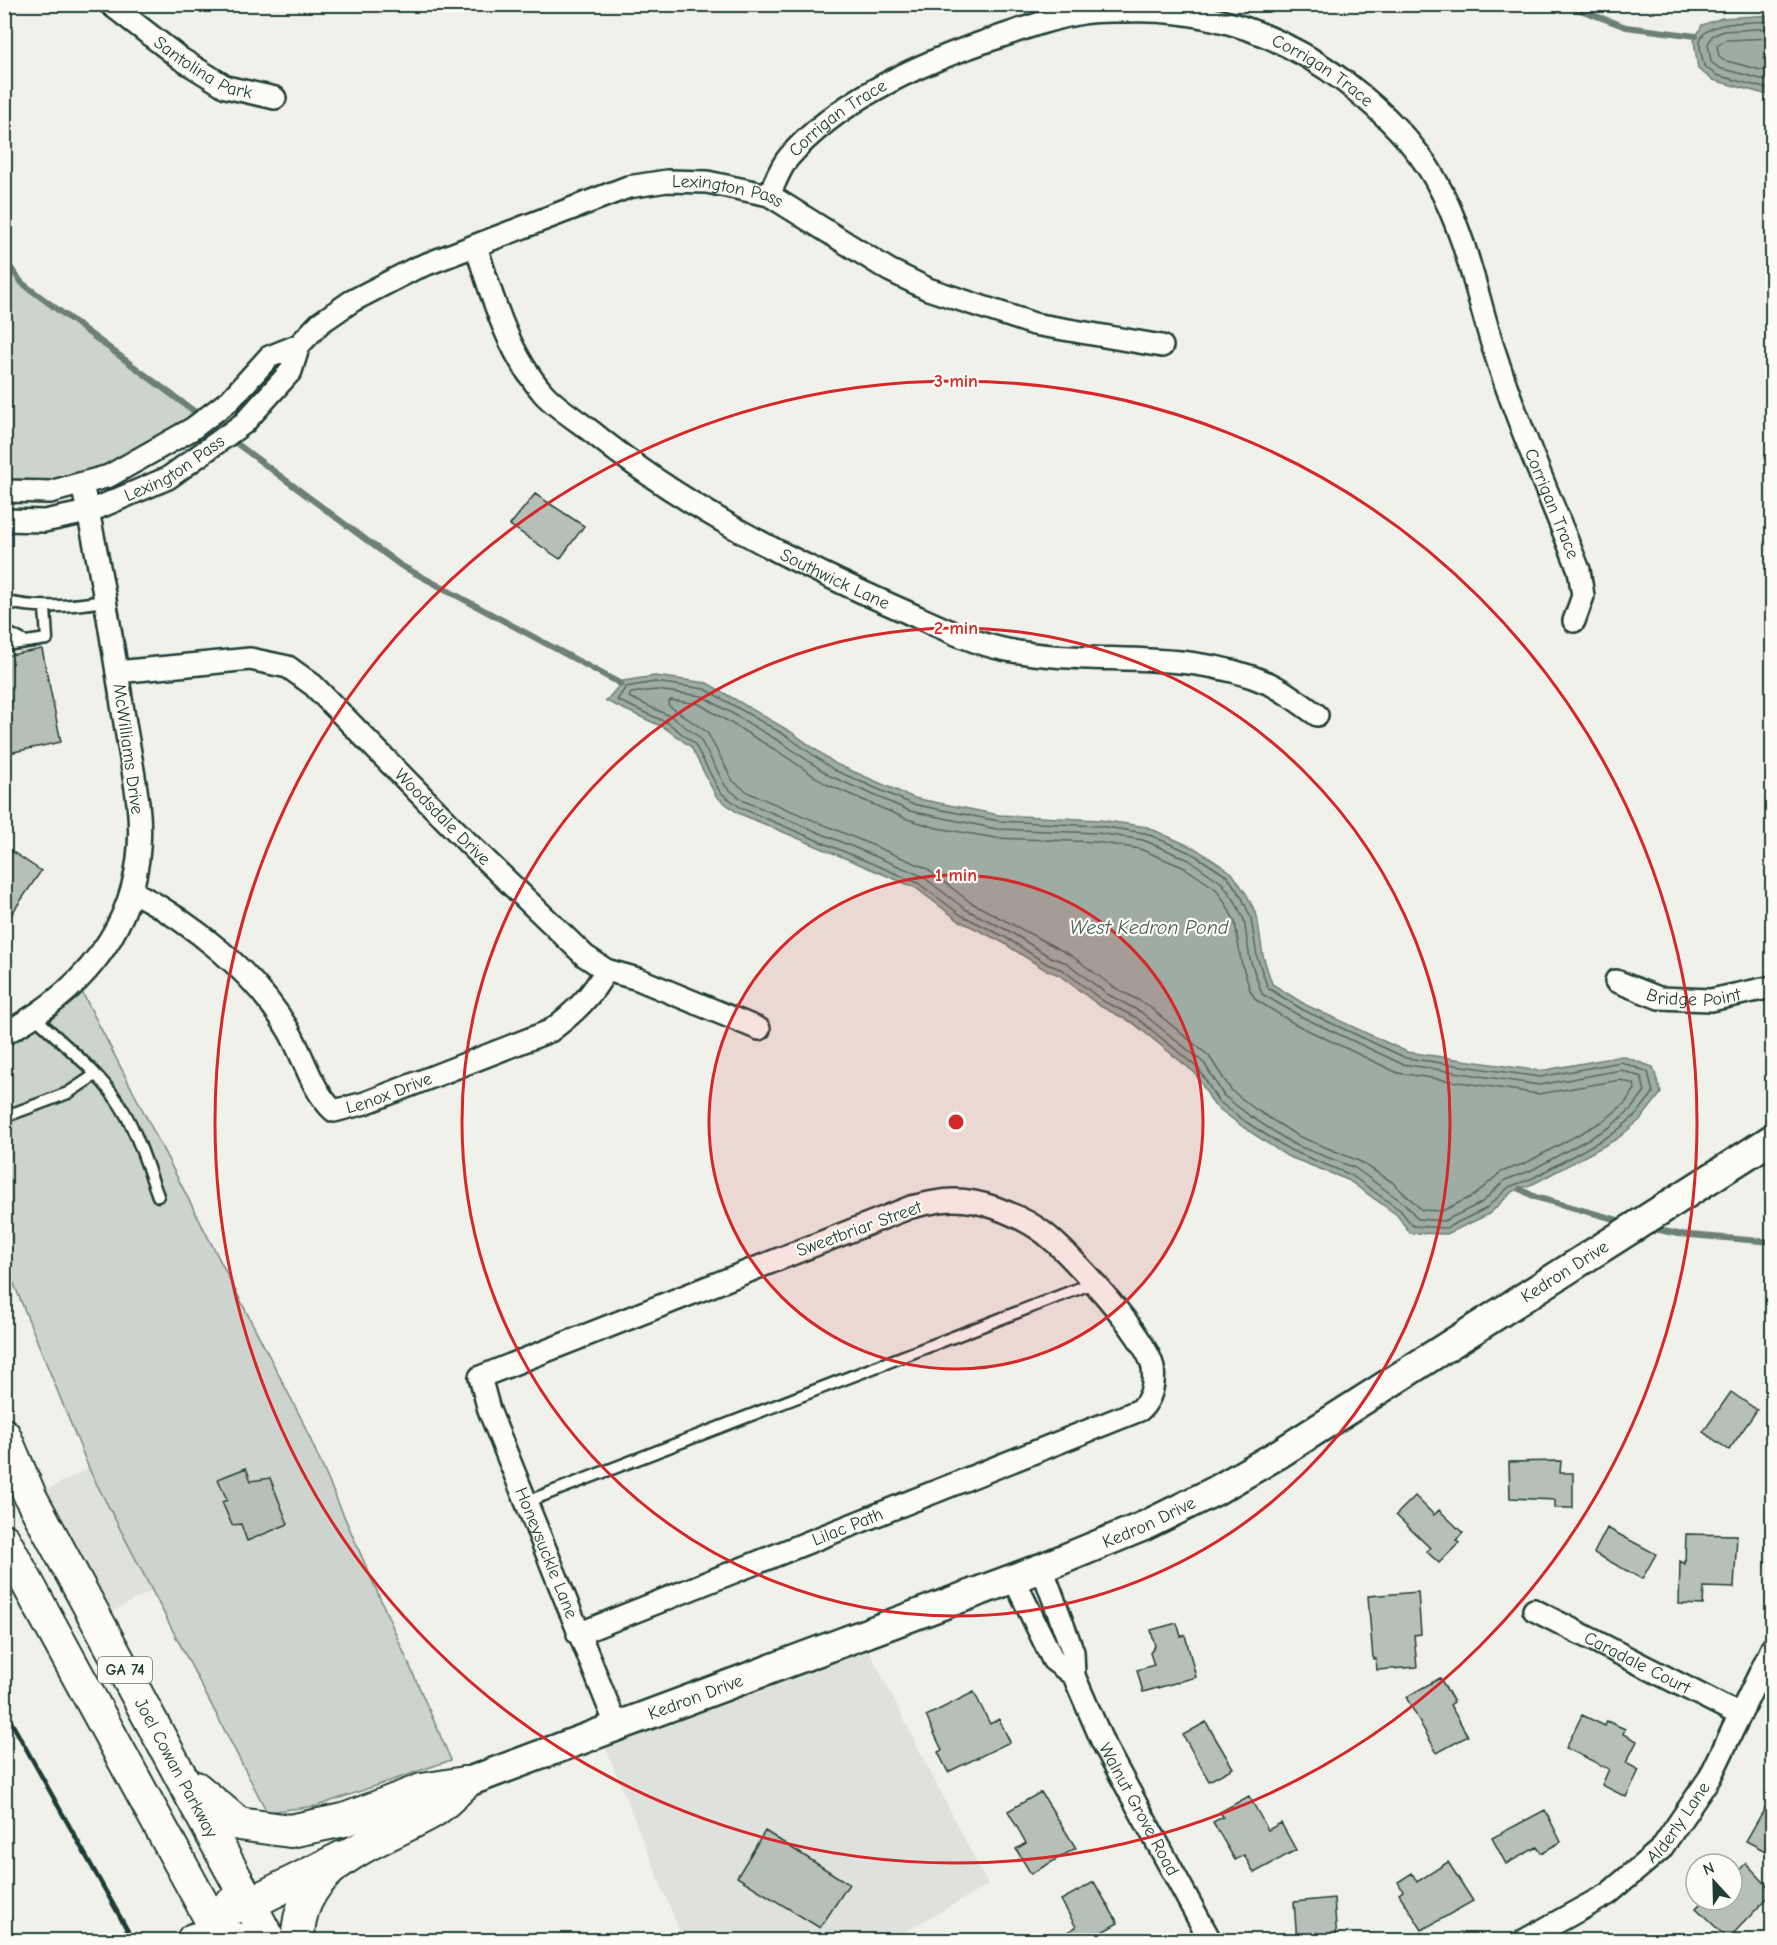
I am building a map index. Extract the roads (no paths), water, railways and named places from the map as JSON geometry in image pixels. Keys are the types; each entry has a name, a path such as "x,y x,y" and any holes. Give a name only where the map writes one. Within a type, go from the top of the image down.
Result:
{"main road":[{"name":"Joel Cowan Parkway","path":"4,1435 31,1498 269,1941"},
{"name":"GA 74","path":"4,1540 82,1685 207,1929"},
{"path":"82,1685 123,1731 213,1897 236,1907 249,1904 432,1812 465,1783"},
{"path":"179,1770 209,1801 239,1824 290,1832 344,1820 422,1790 465,1783"},
{"path":"298,1941 298,1926 306,1902 324,1875 343,1857"}],"street":[{"name":"Santolina Park","path":"110,4 181,59 226,87 275,98"},
{"name":"Corrigan Trace","path":"769,195 786,159 823,124 873,91 994,38 1085,12 1162,9 1214,17 1262,32 1319,62 1368,99 1401,131 1434,177 1448,204 1461,236 1512,403 1579,570 1583,596 1574,621"},
{"name":"Lexington Pass","path":"4,491 50,492 109,476 192,429 230,400 269,357 299,345 320,324 352,300 414,269 628,187 667,180 707,182 769,195 888,270 928,289 1034,324 1162,346"},
{"name":"Southwick Lane","path":"476,246 495,306 516,353 545,394 620,455 711,517 874,598 965,638 1006,650 1053,656 1177,661 1230,670 1272,685 1317,715"},
{"name":"Lexington Pass","path":"4,520 44,521 88,512 168,478 244,423 291,371 299,345"},
{"name":"McWilliams Drive","path":"4,1034 35,1017 65,994 97,961 117,930 132,891 139,852 138,804 105,601 82,485"},
{"name":"Woodsdale Drive","path":"117,672 250,659 288,667 313,685 585,956 606,970 638,979 759,1029"},
{"name":"Lenox Drive","path":"132,891 188,923 226,957 264,996 289,1030 323,1100 334,1111 365,1103 549,1030 572,1015 594,992 606,970"},
{"name":"Bridge Point","path":"1616,981 1659,998 1711,1000 1773,987"},
{"name":"Kedron Drive","path":"465,1783 1014,1579 1144,1526 1215,1491 1276,1455 1773,1139"},
{"name":"Sweetbriar Street","path":"480,1377 882,1218 929,1203 960,1198 996,1208 1044,1233 1114,1307 1144,1348 1153,1368 1149,1402 1140,1410 1118,1421"},
{"name":"Honeysuckle Lane","path":"480,1377 489,1410 617,1727"},
{"name":"Lilac Path","path":"578,1634 1118,1421"},
{"name":"Walnut Grove Road","path":"1042,1568 1073,1652 1074,1676 1106,1749 1210,1941"},
{"name":"Walnut Grove Road","path":"1014,1579 1053,1660 1074,1676"},
{"name":"Caradale Court","path":"1534,1610 1740,1715"},
{"name":"Alderly Lane","path":"1524,1941 1608,1894 1662,1849 1710,1777 1773,1648"}],"lane":[{"path":"4,601 25,607 45,608 105,601"},
{"path":"5,645 46,639 45,608"},
{"path":"4,631 25,642"},
{"path":"35,1017 95,1075 116,1099 129,1121 158,1196"},
{"path":"4,1118 68,1093 95,1075"},
{"path":"526,1502 1092,1283"}],"water":[{"path":"1772,15 1772,96 1713,80 1698,69 1694,41 1702,25 1722,18"},
{"name":"West Kedron Pond","path":"655,676 707,683 791,732 836,764 914,798 999,815 1100,820 1147,827 1196,849 1232,873 1247,895 1257,916 1263,956 1272,984 1306,1005 1407,1052 1540,1071 1622,1056 1653,1067 1661,1093 1641,1119 1617,1139 1535,1183 1512,1192 1489,1214 1447,1234 1410,1233 1397,1215 1348,1180 1287,1156 1243,1127 1214,1105 1195,1073 1133,1023 1100,1006 1059,975 1044,969 1002,942 958,920 916,888 738,813 716,796 691,747 665,728 606,701 623,681"}],"waterway":[{"path":"1564,4 1626,27 1696,36"},
{"path":"4,259 22,283 199,415"},
{"path":"236,443 400,565 621,684"},
{"path":"1520,1189 1535,1197 1625,1222"},
{"path":"1650,1228 1678,1234 1772,1242"}],"railway":[{"path":"4,1709 133,1940"}]}
